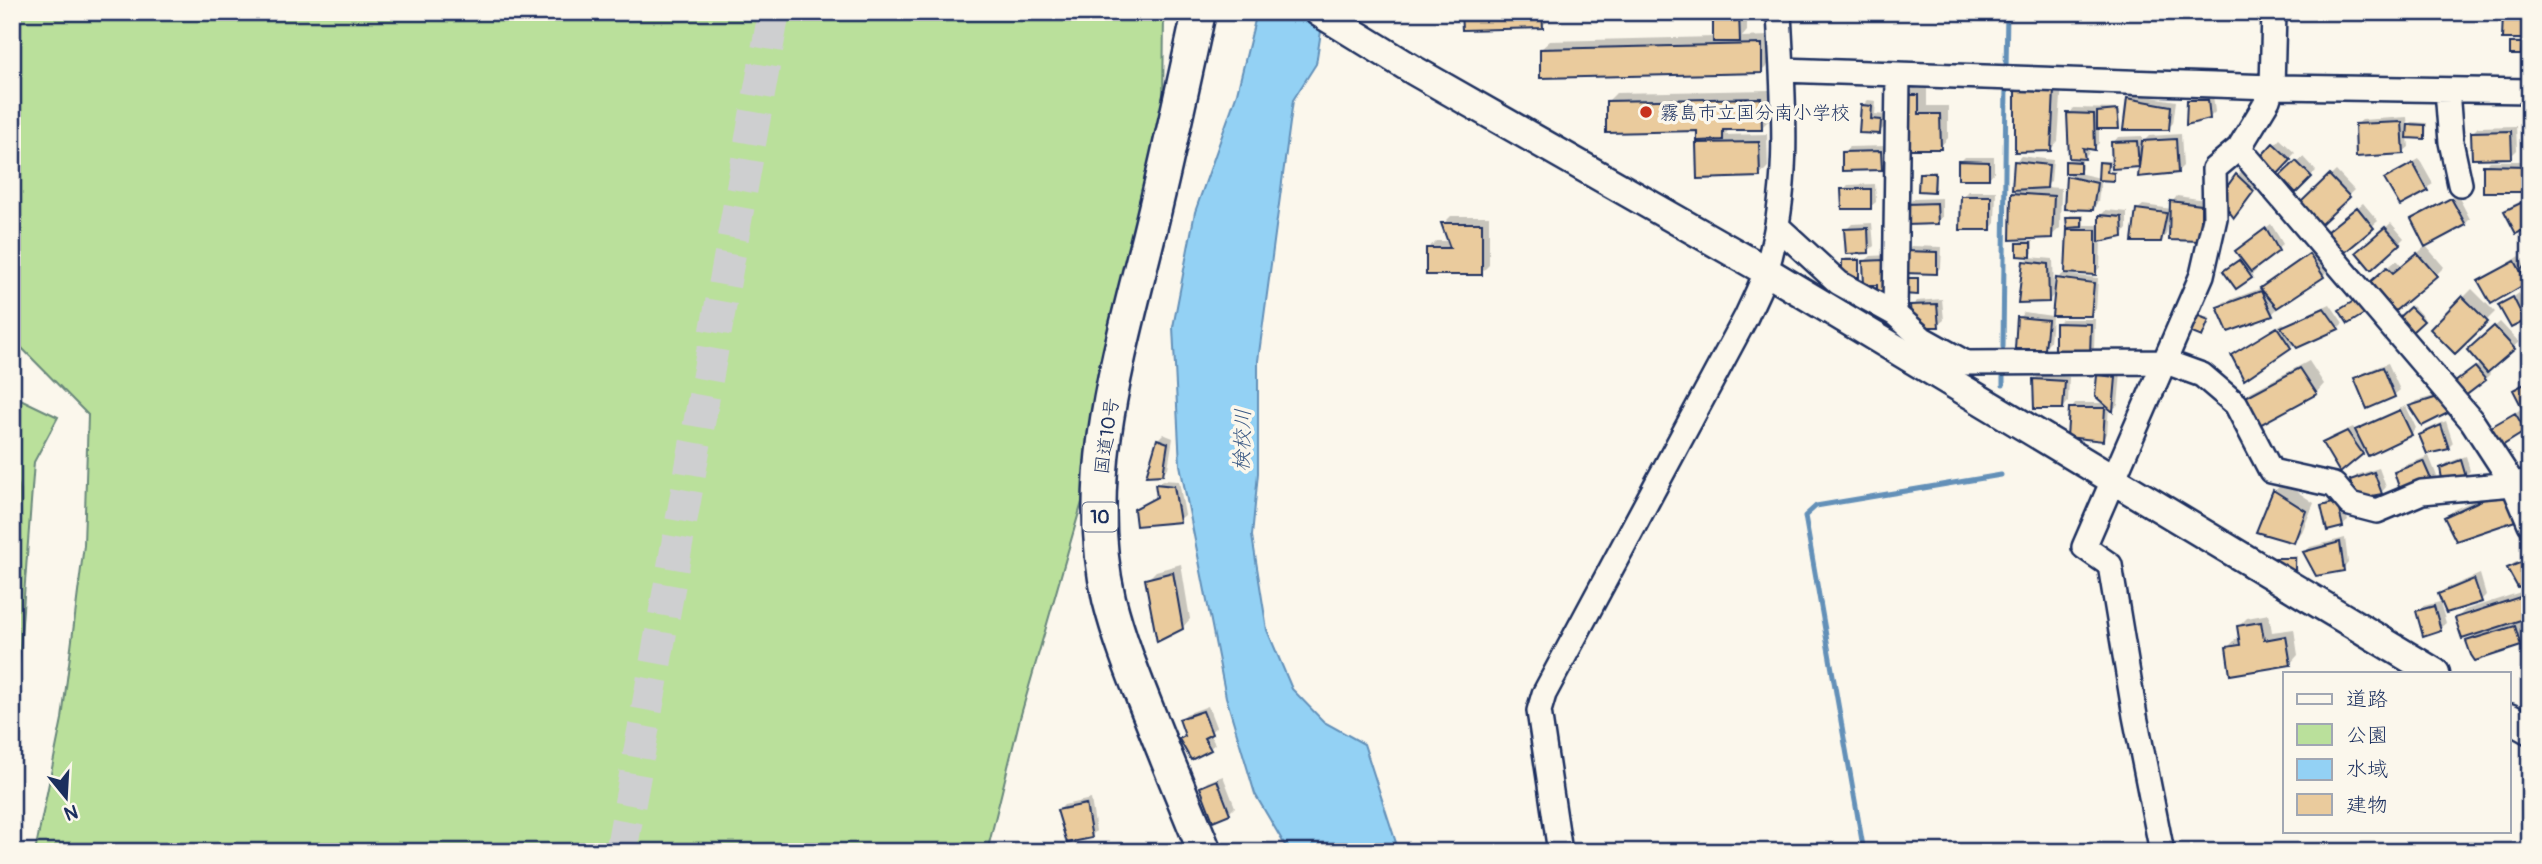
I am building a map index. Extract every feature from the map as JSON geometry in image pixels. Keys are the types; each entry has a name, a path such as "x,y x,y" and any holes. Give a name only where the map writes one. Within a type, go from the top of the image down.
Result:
{"highway":[{"name":"国道10号","path":"1199,12 1116,372 1105,431 1099,486 1101,533 1109,598 1124,649 1205,852"}],"main road":[{"path":"1319,12 1415,71 1766,271 2433,672"},
{"path":"2510,719 2530,730"}],"street":[{"path":"1560,852 1539,711 1544,694 1745,317 1766,271 1777,226 1783,181 1784,89 1779,12"},
{"path":"2162,852 2135,716 2110,565 2084,547 2202,275 2215,218 2214,169 2239,148 2268,100 2272,87 2274,12"},
{"path":"1782,71 2272,87 2530,91"},
{"path":"1895,314 1898,75"},
{"path":"2447,90 2451,142 2460,184"},
{"path":"2239,148 2472,421 2521,483 2530,524"},
{"path":"1777,226 1839,283 1895,314 1923,339 1965,363 2166,362 2202,375 2236,404 2272,471 2334,485 2350,504 2377,511 2422,492 2521,483"}],"green space":[{"path":"12,12 1164,12 1163,108 1109,408 1020,718 987,852 35,852 62,719 84,545 88,415 12,338"},
{"path":"12,395 58,417 34,462 19,663 12,665"}],"water":[{"name":"検校川","path":"1257,12 1324,12 1316,64 1293,100 1258,361 1258,473 1252,536 1267,630 1292,689 1324,722 1364,744 1399,852 1289,852 1255,794 1226,697 1180,465 1173,327 1195,212 1237,93"}],"building":[{"path":"1461,12 1542,12 1543,28 1462,30"},
{"path":"1661,12 1698,12 1699,17 1661,18"},
{"path":"1713,12 1739,12 1740,42 1713,42"},
{"path":"2503,13 2529,13 2528,39 2502,39"},
{"path":"2510,43 2522,43 2521,55 2510,55"},
{"path":"1762,44 1762,73 1540,78 1540,49"},
{"path":"2015,90 2054,90 2051,151 2015,152"},
{"path":"1904,95 1919,95 1919,114 1940,114 1941,149 1904,149"},
{"path":"1761,98 1762,130 1723,130 1723,140 1697,141 1697,131 1606,133 1606,101"},
{"path":"2127,98 2171,106 2169,130 2123,130"},
{"path":"2187,100 2208,100 2210,119 2186,125"},
{"path":"1861,105 1872,106 1871,119 1881,120 1880,134 1859,133"},
{"path":"2117,110 2119,129 2097,129 2097,112"},
{"path":"2067,113 2094,114 2095,150 2083,148 2085,159 2069,158"},
{"path":"2402,122 2404,154 2356,157 2355,124"},
{"path":"2408,124 2425,125 2425,139 2407,138"},
{"path":"2511,131 2512,158 2472,159 2471,132"},
{"path":"2176,139 2178,173 2138,177 2142,141"},
{"path":"2137,141 2139,167 2112,169 2111,142"},
{"path":"1759,142 1760,177 1697,179 1696,143"},
{"path":"2273,143 2291,160 2274,178 2256,162"},
{"path":"1881,151 1882,170 1842,171 1842,152"},
{"path":"1958,161 1989,162 1989,179 1958,179"},
{"path":"2014,161 2049,165 2047,188 2012,190"},
{"path":"2065,161 2080,162 2080,173 2065,173"},
{"path":"2296,161 2312,177 2296,193 2280,176"},
{"path":"2099,162 2108,163 2107,172 2114,173 2114,181 2098,180"},
{"path":"2413,163 2428,191 2400,206 2384,179"},
{"path":"2483,165 2527,166 2526,192 2483,192"},
{"path":"1919,173 1935,173 1934,192 1918,191"},
{"path":"2236,174 2254,191 2234,218 2219,198"},
{"path":"2329,175 2350,197 2320,225 2300,203"},
{"path":"2066,176 2097,183 2093,210 2064,209"},
{"path":"1841,189 1871,189 1871,209 1842,209"},
{"path":"2011,193 2054,196 2052,238 2010,240"},
{"path":"1961,196 1991,196 1991,230 1960,230"},
{"path":"2451,198 2466,225 2425,247 2411,219"},
{"path":"2527,200 2530,205 2530,227 2516,234 2504,211"},
{"path":"2170,201 2201,205 2201,241 2169,240"},
{"path":"1937,203 1938,224 1906,225 1906,204"},
{"path":"2357,207 2374,228 2338,258 2320,237"},
{"path":"2136,209 2167,213 2161,242 2132,242"},
{"path":"2099,215 2122,217 2123,237 2099,242"},
{"path":"2066,217 2082,217 2082,227 2067,228"},
{"path":"1441,223 1482,223 1482,275 1426,275 1426,248 1450,248"},
{"path":"2385,227 2400,244 2371,270 2356,252"},
{"path":"1868,228 1869,253 1846,254 1844,229"},
{"path":"2266,228 2279,251 2251,272 2235,251"},
{"path":"2067,230 2096,230 2096,275 2065,273"},
{"path":"2017,243 2031,243 2031,257 2017,256"},
{"path":"1904,251 1937,252 1937,274 1903,273"},
{"path":"2417,253 2437,276 2395,311 2370,282 2387,267 2393,273"},
{"path":"2309,254 2324,277 2277,308 2260,288"},
{"path":"1842,260 1859,260 1859,277 1842,277"},
{"path":"1884,260 1886,297 1877,297 1877,285 1864,285 1863,261"},
{"path":"2239,260 2252,278 2236,289 2223,271"},
{"path":"2023,261 2048,264 2049,302 2018,303"},
{"path":"2515,261 2527,283 2491,304 2478,281"},
{"path":"2530,264 2530,280 2523,268"},
{"path":"1902,278 1918,278 1918,295 1902,294"},
{"path":"2056,278 2094,283 2091,316 2052,316"},
{"path":"2261,291 2273,316 2228,332 2217,307"},
{"path":"2462,296 2488,322 2455,354 2430,329"},
{"path":"2513,297 2525,321 2511,328 2498,305"},
{"path":"2357,299 2366,313 2348,324 2339,310"},
{"path":"2530,302 2530,321 2522,306"},
{"path":"1937,304 1939,327 1912,327 1910,305"},
{"path":"2410,307 2424,321 2412,332 2398,318"},
{"path":"2324,308 2339,329 2297,348 2281,327"},
{"path":"2194,314 2209,320 2202,337 2187,331"},
{"path":"2017,317 2048,320 2045,349 2015,349"},
{"path":"2055,323 2091,324 2090,355 2055,354"},
{"path":"2494,326 2515,349 2487,373 2467,350"},
{"path":"2277,327 2291,348 2244,380 2231,355"},
{"path":"2383,367 2395,397 2367,409 2354,378"},
{"path":"2475,367 2486,380 2460,400 2450,386"},
{"path":"2300,368 2317,394 2256,427 2240,400"},
{"path":"2097,375 2116,377 2113,412 2095,396"},
{"path":"2033,379 2065,381 2063,409 2034,409"},
{"path":"2530,381 2530,423 2513,390"},
{"path":"2438,397 2448,413 2422,426 2409,406"},
{"path":"2069,408 2105,408 2103,441 2067,437"},
{"path":"2400,410 2412,435 2368,456 2355,430"},
{"path":"2515,413 2526,431 2500,447 2489,428"},
{"path":"2441,425 2449,449 2427,454 2419,435"},
{"path":"2347,431 2363,454 2340,473 2322,443"},
{"path":"1157,439 1168,443 1163,475 1146,476"},
{"path":"2461,460 2466,477 2443,484 2440,468"},
{"path":"2423,461 2434,486 2402,496 2394,472"},
{"path":"2374,472 2382,494 2355,499 2350,480"},
{"path":"1155,484 1174,486 1180,522 1136,526 1134,509 1157,497"},
{"path":"2508,488 2518,520 2456,541 2444,517"},
{"path":"2273,490 2306,511 2294,543 2256,532"},
{"path":"2337,502 2343,527 2327,531 2321,506"},
{"path":"2340,542 2344,571 2316,576 2303,552"},
{"path":"2274,558 2295,558 2295,576 2280,576"},
{"path":"2530,559 2530,583 2518,588 2507,568"},
{"path":"1173,572 1183,629 1157,642 1145,579"},
{"path":"2474,579 2482,602 2446,613 2438,594"},
{"path":"2529,594 2530,617 2462,639 2455,618"},
{"path":"2434,606 2441,630 2423,636 2416,611"},
{"path":"2261,622 2264,640 2286,636 2291,665 2230,675 2226,647 2240,645 2237,626"},
{"path":"2515,626 2521,646 2475,661 2466,641"},
{"path":"1203,711 1212,734 1204,738 1211,750 1191,760 1179,739 1185,736 1179,719"},
{"path":"1217,780 1230,814 1213,821 1200,787"},
{"path":"1086,804 1092,838 1067,843 1057,810"}],"waterway":[{"path":"2006,69 2007,12"},
{"path":"2003,347 2006,84"},
{"path":"2003,367 2003,385"},
{"path":"1864,852 1805,516 1816,506 2001,475"}],"tunnel":[{"path":"621,852 774,12"}],"place":[{"name":"霧島市立国分南小学校","path":"1646,112"}]}
